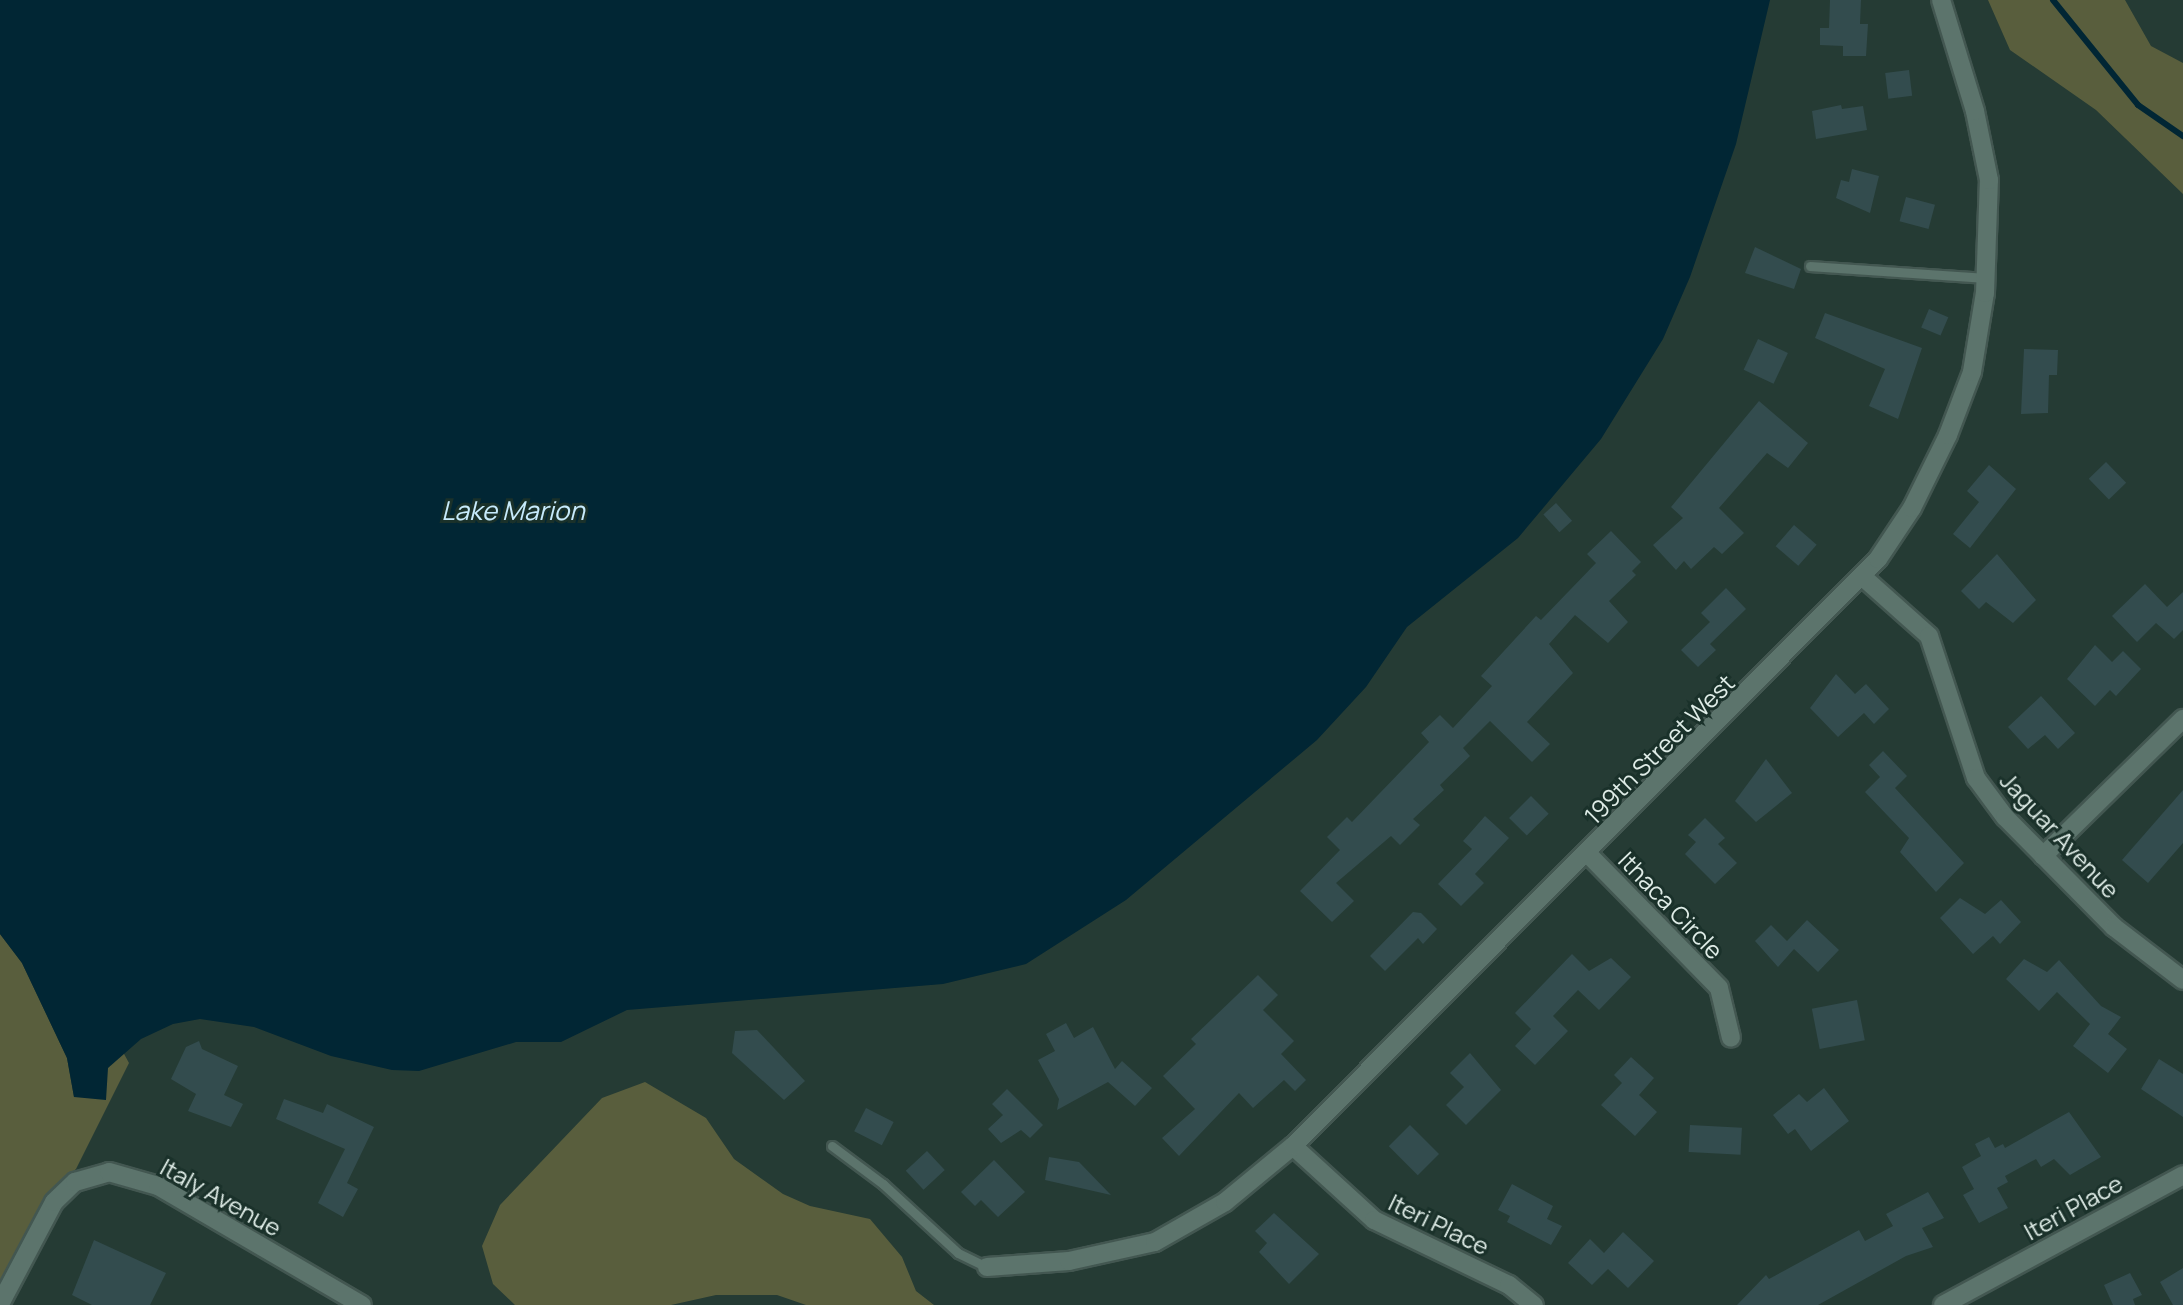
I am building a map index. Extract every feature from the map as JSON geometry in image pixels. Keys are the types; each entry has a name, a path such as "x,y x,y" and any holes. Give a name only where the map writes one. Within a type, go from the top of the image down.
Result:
{"street":[{"name":"199th Street West","path":"987,1267 1069,1261 1155,1242 1225,1202 1293,1146 1864,578 1912,508 1948,435 1972,372 1986,278 1989,180 1975,111 1941,0"},
{"name":"Jaguar Avenue","path":"1864,578 1929,636 1976,778 2043,856 2155,964 2183,980"},
{"path":"2043,856 2183,719"},
{"name":"Ithaca Circle","path":"1588,854 1719,988 1731,1038"},
{"name":"Iteri Place","path":"1293,1146 1374,1220 1509,1285 1534,1305"},
{"name":"Italy Avenue","path":"0,1304 54,1202 75,1182 109,1172 158,1186 362,1305"},
{"name":"Iteri Place","path":"1943,1305 2183,1175"}],"lane":[{"path":"1810,266 1986,278"},
{"path":"832,1146 883,1184 958,1253 987,1267"}],"green space":[{"path":"1988,0 2125,0 2151,46 2183,63 2183,194 2096,110 2010,50"},
{"path":"0,934 22,963 67,1058 74,1097 123,1052 129,1063 76,1169 55,1186 0,1285"},
{"path":"645,1082 706,1118 734,1159 783,1194 810,1206 870,1219 902,1257 916,1291 934,1305 806,1305 777,1295 716,1295 671,1305 515,1305 493,1284 482,1246 500,1205 602,1098"}],"water":[{"name":"Lake Marion","path":"0,0 1770,0 1736,144 1690,277 1663,339 1601,439 1518,538 1407,627 1366,687 1317,740 1126,900 1026,964 943,984 627,1010 561,1042 516,1042 419,1071 392,1070 331,1056 254,1027 200,1019 173,1024 141,1039 108,1068 106,1100 74,1097 67,1058 22,963 0,934"}],"building":[{"path":"1830,0 1861,0 1860,24 1868,24 1866,56 1843,56 1843,46 1820,45 1820,28 1829,28"},
{"path":"1909,70 1912,96 1888,99 1885,73"},
{"path":"1841,105 1842,109 1863,106 1867,130 1816,139 1812,111"},
{"path":"1852,169 1879,176 1870,213 1836,198 1841,180 1849,182"},
{"path":"1906,197 1935,205 1929,229 1900,221"},
{"path":"1755,247 1801,269 1794,289 1745,273"},
{"path":"1929,309 1948,317 1941,336 1921,327"},
{"path":"1825,313 1922,348 1898,419 1869,406 1885,369 1815,338"},
{"path":"1758,339 1788,353 1774,384 1744,370"},
{"path":"2024,349 2058,350 2057,375 2049,375 2048,413 2021,414"},
{"path":"1759,401 1808,443 1788,468 1767,453 1719,508 1744,533 1722,554 1714,547 1691,569 1684,561 1676,570 1653,545 1683,518 1671,507"},
{"path":"2106,462 2126,483 2109,500 2089,479"},
{"path":"1989,465 2016,489 1970,548 1953,534 1979,502 1967,491"},
{"path":"1556,503 1572,521 1559,532 1543,514"},
{"path":"1794,525 1817,545 1798,566 1776,546"},
{"path":"1611,531 1641,562 1632,571 1636,575 1609,601 1628,622 1608,643 1575,615 1549,644 1573,673 1527,722 1550,744 1532,762 1490,721 1463,748 1470,756 1440,785 1444,790 1413,819 1420,825 1400,845 1391,836 1336,883 1354,901 1332,922 1300,891 1340,850 1327,837 1347,817 1352,822 1429,742 1421,733 1440,715 1453,728 1492,686 1481,676 1536,616 1541,620 1596,563 1587,554"},
{"path":"1997,554 2036,600 2013,623 1986,602 1979,609 1961,591"},
{"path":"2145,584 2167,607 2183,592 2183,630 2174,639 2156,623 2137,642 2112,616"},
{"path":"1726,588 1746,609 1710,644 1716,650 1698,667 1681,650 1710,622 1701,613"},
{"path":"2095,645 2112,662 2123,651 2141,669 2116,696 2110,690 2095,706 2067,679"},
{"path":"1836,674 1855,694 1866,684 1889,709 1874,724 1864,713 1838,737 1810,708"},
{"path":"2041,696 2075,733 2058,749 2045,735 2028,749 2008,727"},
{"path":"1883,751 1907,776 1895,788 1964,863 1936,892 1900,852 1909,838 1865,792 1880,777 1869,765"},
{"path":"1766,759 1792,793 1756,822 1735,801"},
{"path":"2183,790 2183,843 2148,883 2122,860"},
{"path":"1531,796 1549,814 1527,836 1509,818"},
{"path":"1485,816 1509,838 1475,874 1484,883 1461,906 1438,884 1472,849 1463,841"},
{"path":"1705,818 1725,838 1718,844 1737,863 1715,884 1685,854 1696,842 1688,835"},
{"path":"1960,898 1985,914 2001,900 2021,922 2000,944 1993,936 1973,954 1940,918"},
{"path":"1413,912 1421,913 1437,929 1423,944 1418,938 1385,971 1370,956"},
{"path":"1807,920 1839,950 1818,972 1794,949 1778,967 1755,941 1771,925 1787,941"},
{"path":"1572,954 1589,971 1611,958 1631,977 1599,1010 1578,990 1553,1016 1568,1031 1535,1065 1515,1046 1531,1029 1515,1013"},
{"path":"2024,959 2047,972 2059,960 2101,1006 2121,1017 2108,1034 2127,1049 2108,1073 2073,1046 2090,1024 2057,992 2039,1011 2006,979"},
{"path":"1258,975 1278,995 1263,1010 1294,1041 1281,1054 1306,1080 1295,1091 1284,1080 1253,1108 1239,1093 1179,1156 1162,1138 1195,1109 1163,1076 1196,1044 1191,1039"},
{"path":"1857,1000 1865,1040 1820,1049 1812,1009"},
{"path":"1066,1023 1074,1038 1093,1027 1115,1069 1122,1061 1152,1088 1135,1106 1108,1082 1057,1110 1059,1099 1038,1060 1055,1051 1046,1034"},
{"path":"757,1030 805,1081 784,1100 732,1053 735,1031"},
{"path":"199,1041 202,1049 238,1066 224,1095 243,1104 231,1127 188,1111 196,1094 171,1079 186,1047"},
{"path":"1470,1053 1501,1090 1466,1125 1446,1105 1464,1087 1450,1073"},
{"path":"1631,1057 1654,1078 1639,1095 1657,1112 1635,1136 1601,1105 1622,1083 1614,1075"},
{"path":"2159,1059 2183,1074 2183,1117 2141,1089"},
{"path":"1824,1088 1849,1121 1811,1151 1795,1129 1788,1134 1773,1115 1799,1094 1807,1102"},
{"path":"1007,1089 1043,1125 1030,1138 1021,1130 1001,1143 988,1129 1003,1115 992,1104"},
{"path":"284,1099 323,1113 327,1104 374,1127 347,1183 358,1189 343,1217 318,1203 345,1149 276,1119"},
{"path":"866,1108 894,1122 882,1145 854,1131"},
{"path":"2069,1112 2101,1157 2070,1175 2054,1159 2041,1167 2036,1159 2005,1176 2008,1182 1997,1188 2008,1208 1979,1223 1963,1195 1974,1189 1962,1167 1981,1156 1975,1144 1989,1137 1995,1148 2003,1144 2005,1148"},
{"path":"1410,1125 1439,1154 1418,1175 1389,1146"},
{"path":"1690,1125 1742,1128 1741,1155 1689,1152"},
{"path":"927,1151 945,1170 924,1190 906,1171"},
{"path":"1049,1157 1079,1162 1111,1195 1045,1180"},
{"path":"994,1160 1025,1192 998,1217 981,1200 975,1206 961,1192"},
{"path":"1512,1184 1553,1206 1547,1219 1562,1226 1551,1245 1507,1222 1510,1216 1498,1210"},
{"path":"1928,1192 1944,1218 1922,1228 1933,1247 1906,1256 1818,1305 1737,1305 1766,1275 1769,1279 1859,1230 1865,1241 1893,1226 1886,1214"},
{"path":"1274,1213 1319,1254 1289,1284 1259,1252 1267,1243 1255,1231"},
{"path":"1623,1232 1654,1261 1628,1288 1608,1269 1592,1285 1568,1263 1590,1239 1604,1253"},
{"path":"94,1240 166,1273 150,1305 92,1305 72,1295"},
{"path":"2183,1268 2183,1305 2173,1305 2160,1282"},
{"path":"2130,1273 2142,1295 2133,1299 2135,1305 2113,1305 2104,1285"}],"waterway":[{"path":"2053,0 2138,105 2183,136"}]}
